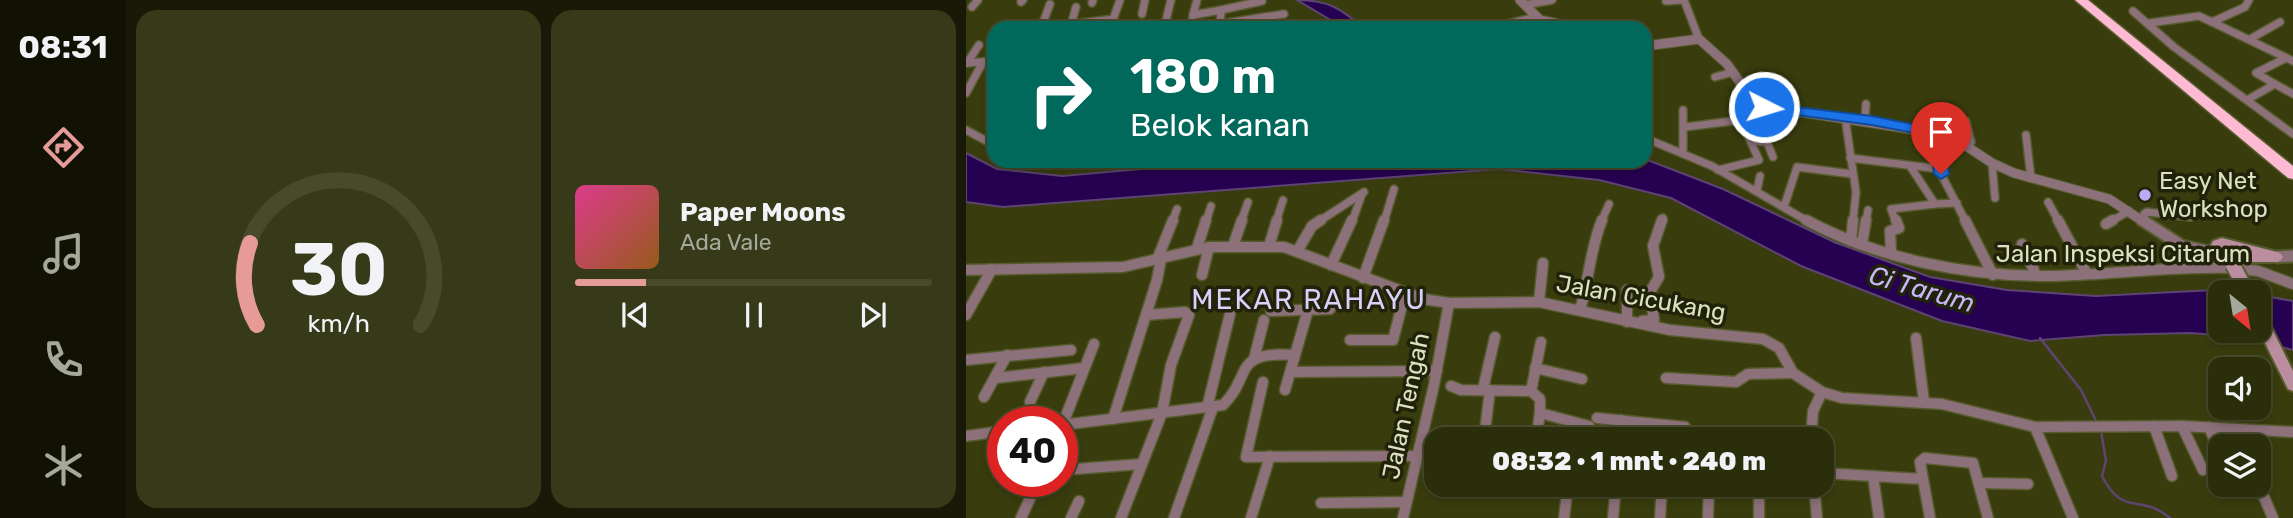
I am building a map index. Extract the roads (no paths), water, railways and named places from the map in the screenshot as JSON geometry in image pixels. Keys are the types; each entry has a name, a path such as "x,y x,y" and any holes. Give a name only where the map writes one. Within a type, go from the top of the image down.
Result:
{"highway":[{"path":"2081,0 2293,174"},
{"path":"2090,0 2293,162"}],"main road":[{"path":"2225,254 2277,257"},
{"path":"2225,254 2240,280"},
{"path":"2272,343 2293,385"}],"street":[{"path":"968,3 978,0"},
{"path":"1100,21 1114,19 1120,0"},
{"path":"1142,14 1145,0"},
{"path":"1166,21 1171,0"},
{"path":"1192,21 1197,0"},
{"path":"1523,3 1552,0"},
{"path":"1666,1 1683,0 1699,39 1733,72 1754,104"},
{"path":"2212,22 2245,7 2249,0"},
{"path":"1193,15 1262,1"},
{"path":"1523,3 1536,18 1544,21"},
{"path":"1044,21 1050,4"},
{"path":"1249,4 1251,19"},
{"path":"1072,21 1076,7"},
{"path":"1220,21 1221,10"},
{"path":"2133,11 2150,23 2174,47 2293,135"},
{"path":"1242,21 1284,14"},
{"path":"2150,23 2199,16 2289,60"},
{"path":"1522,21 1536,18"},
{"path":"2250,39 2280,22"},
{"path":"1652,45 1699,39"},
{"path":"966,48 978,46 967,64 987,61"},
{"path":"2289,60 2256,74 2293,94"},
{"path":"966,93 987,62"},
{"path":"978,80 987,63"},
{"path":"1715,77 1733,72"},
{"path":"2247,100 2275,84"},
{"path":"1746,92 1776,88"},
{"path":"1717,170 1759,160 1736,109 1754,104 1865,120 1937,133 1960,142 1992,163 2031,178 2109,199 2182,246 2225,254"},
{"path":"1865,120 1866,104"},
{"path":"1683,110 1683,149"},
{"path":"1845,117 1856,205 1851,241"},
{"path":"1952,117 1966,121 1971,142 1960,142"},
{"path":"1952,117 1960,142"},
{"path":"1685,127 1741,120"},
{"path":"966,130 987,141"},
{"path":"1937,133 1940,169 1993,275"},
{"path":"2026,135 2031,178"},
{"name":"Jalan Inspeksi Citarum","path":"1652,140 1683,149 1823,229 1891,253 1993,275 2087,274 2214,267 2258,271 2293,284"},
{"path":"1751,141 1767,142 1773,157"},
{"path":"1850,158 1940,169"},
{"path":"1992,163 1992,187 1996,198"},
{"path":"1910,166 1935,204"},
{"path":"1784,207 1797,167 1852,174"},
{"path":"1757,190 1760,176"},
{"path":"1363,278 1375,251 1394,189"},
{"path":"1298,250 1312,226 1363,193 1345,240 1331,265"},
{"path":"1269,246 1283,200"},
{"path":"1233,246 1248,202"},
{"path":"2048,202 2087,274"},
{"path":"1891,253 1889,232 1899,228 1891,209 1957,203"},
{"path":"1580,310 1587,287 1592,244 1609,204"},
{"path":"1197,248 1211,206"},
{"path":"1113,418 1146,315 1159,259 1177,209"},
{"path":"1862,244 1868,210"},
{"path":"2106,224 2129,211"},
{"path":"2146,222 2144,214 2147,212 2191,217"},
{"path":"1638,324 1654,320 1650,292 1659,277 1653,246 1663,218"},
{"path":"2022,244 2036,275"},
{"name":"Jalan Cicukang","path":"966,270 1123,267 1197,248 1269,246 1298,250 1405,294 1449,303 1539,302 1670,330 1763,339 1779,348 1794,373 1822,393 1842,398 1924,402 1961,408 2035,428 2182,426 2293,432"},
{"path":"1202,275 1209,247"},
{"path":"2258,271 2263,256"},
{"path":"2277,257 2293,256"},
{"path":"1539,302 1543,263"},
{"path":"966,315 992,269"},
{"path":"1627,290 1627,322"},
{"path":"1350,340 1393,340 1405,294"},
{"name":"Jalan Tengah","path":"1403,518 1437,371 1449,303"},
{"path":"1254,359 1267,315 1330,309"},
{"path":"1285,390 1308,310"},
{"path":"1121,518 1162,413 1171,365 1189,315 1185,312 1146,315"},
{"path":"1174,518 1210,407 1230,314"},
{"path":"1484,427 1482,389 1495,337"},
{"path":"1916,338 1924,402"},
{"path":"1531,391 1541,342"},
{"path":"1069,406 1094,344"},
{"path":"966,360 1071,350"},
{"path":"984,397 1007,355"},
{"path":"1078,423 1227,403 1242,370 1254,359 1265,355 1293,355"},
{"path":"996,378 1084,368"},
{"path":"1535,368 1582,379"},
{"path":"1291,372 1437,371"},
{"path":"1030,402 1044,372"},
{"path":"1666,378 1735,382 1748,374 1794,373"},
{"path":"1263,382 1245,454 1416,456"},
{"path":"1434,385 1451,386 1457,390 1531,391 1541,399 1538,427"},
{"path":"1812,427 1813,411 1822,393"},
{"path":"1540,413 1593,422 1621,420 1685,427"},
{"path":"1620,427 1621,420"},
{"path":"2154,426 2172,476"},
{"path":"2182,426 2203,470"},
{"path":"2209,427 2212,434"},
{"path":"2035,428 2073,518"},
{"path":"966,436 987,433"},
{"path":"1251,518 1270,456"},
{"path":"1930,518 1922,459 1969,461 1975,466 1989,518"},
{"path":"1078,469 1142,464"},
{"path":"1834,473 1923,479"},
{"path":"1872,475 1879,518"},
{"path":"1979,483 2028,484"},
{"path":"1021,518 1031,497"},
{"path":"1564,518 1567,497"},
{"path":"1613,518 1615,497"},
{"path":"1660,518 1661,497"},
{"path":"1708,518 1709,497"},
{"path":"1759,497 1759,518"},
{"path":"1815,497 1817,518"},
{"path":"2265,497 2273,518"},
{"path":"1071,518 1079,501"},
{"path":"1321,503 1406,502"}],"water":[{"path":"1297,0 1333,6 1355,21 1332,21"},
{"name":"Ci Tarum","path":"966,153 987,164 987,168 1062,176 1153,168 1652,168 1652,162 1723,189 1834,242 1930,277 2007,290 2096,296 2208,290 2208,334 2104,335 2030,341 1942,321 1801,266 1671,198 1599,180 1499,169 1003,207 966,202"},
{"path":"2272,297 2293,301 2293,350 2266,343 2272,343"}],"waterway":[{"path":"2040,338 2081,390 2098,425"},
{"path":"2101,431 2106,461 2102,476 2110,489 2125,501 2150,507 2170,518"}],"place":[{"name":"Easy Net Workshop","path":"2145,195"}],"district":[{"name":"MEKAR RAHAYU","path":"1309,299"}]}
